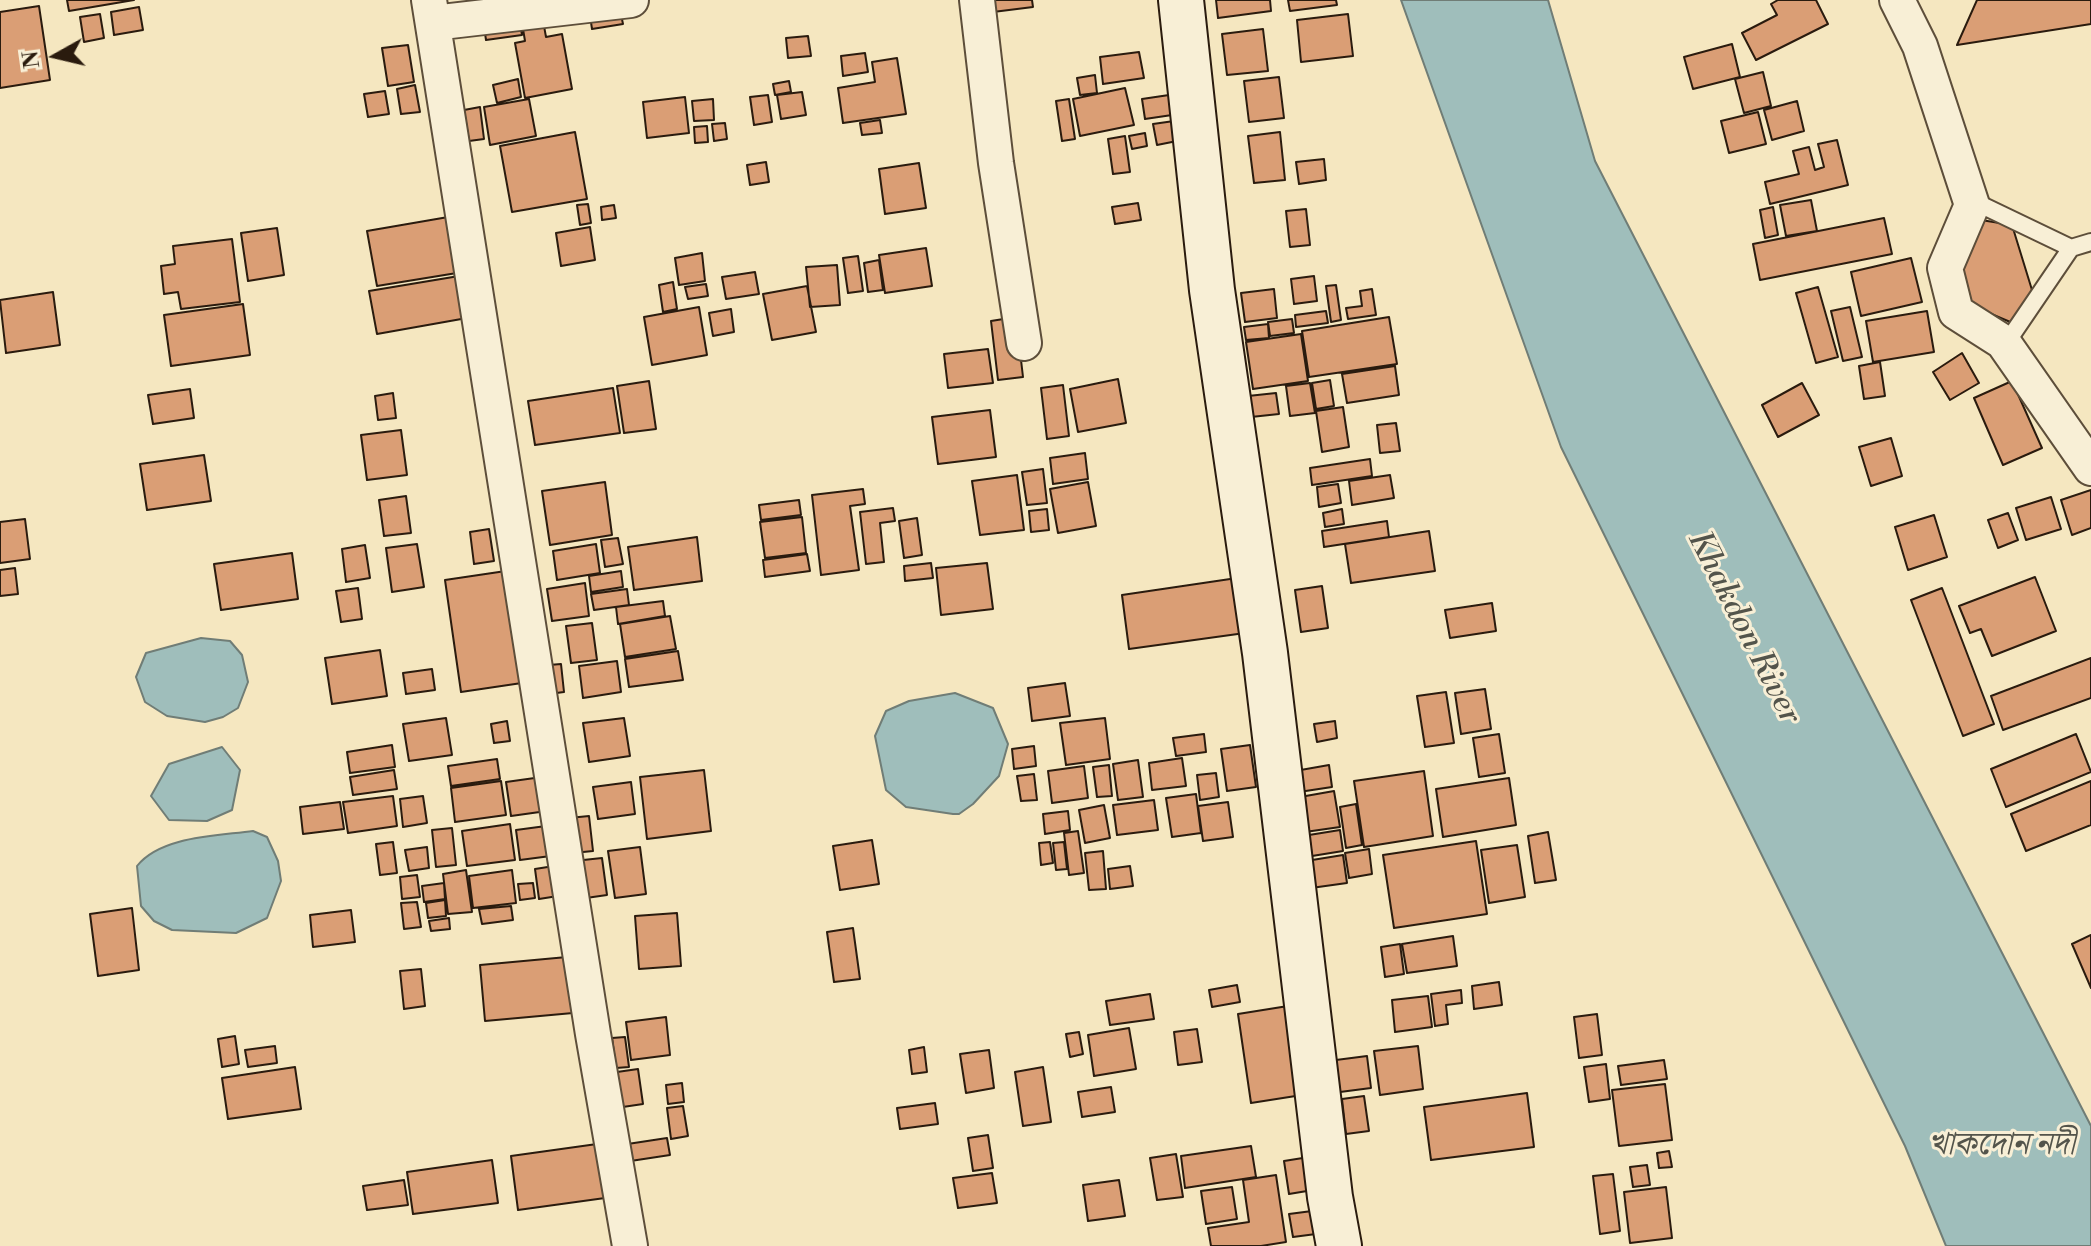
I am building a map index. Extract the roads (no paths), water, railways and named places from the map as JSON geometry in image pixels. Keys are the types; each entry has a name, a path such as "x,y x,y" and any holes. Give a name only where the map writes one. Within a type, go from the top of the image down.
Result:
{"street":[{"path":"630,1246 590,1019 431,12 631,0"},
{"path":"977,0 996,163 1024,343"},
{"path":"1181,0 1212,290 1265,653 1328,1181 1339,1246"},
{"path":"1897,0 1920,46 1972,205 1945,268 1956,312 2005,345 2091,468"}],"lane":[{"path":"1971,200 2071,248"},
{"path":"2005,345 2071,248 2091,242"}],"water":[{"name":"খাকদোন নদী","path":"1401,0 1548,0 1595,161 2091,1126 2091,1246 1946,1246 1905,1146 1561,447"},
{"path":"201,638 230,641 242,655 248,682 238,708 223,717 205,722 167,716 145,702 136,677 146,653"},
{"path":"955,693 993,708 1008,744 999,776 959,814 906,807 886,790 875,736 886,711 909,701"},
{"path":"222,747 240,770 232,810 207,821 169,820 151,796 169,764"},
{"path":"253,831 267,837 278,861 281,881 267,918 236,933 172,930 154,921 141,906 137,866 147,856 190,839"}],"water label":[{"name":"Khakdon River","path":"1743,628"}]}
